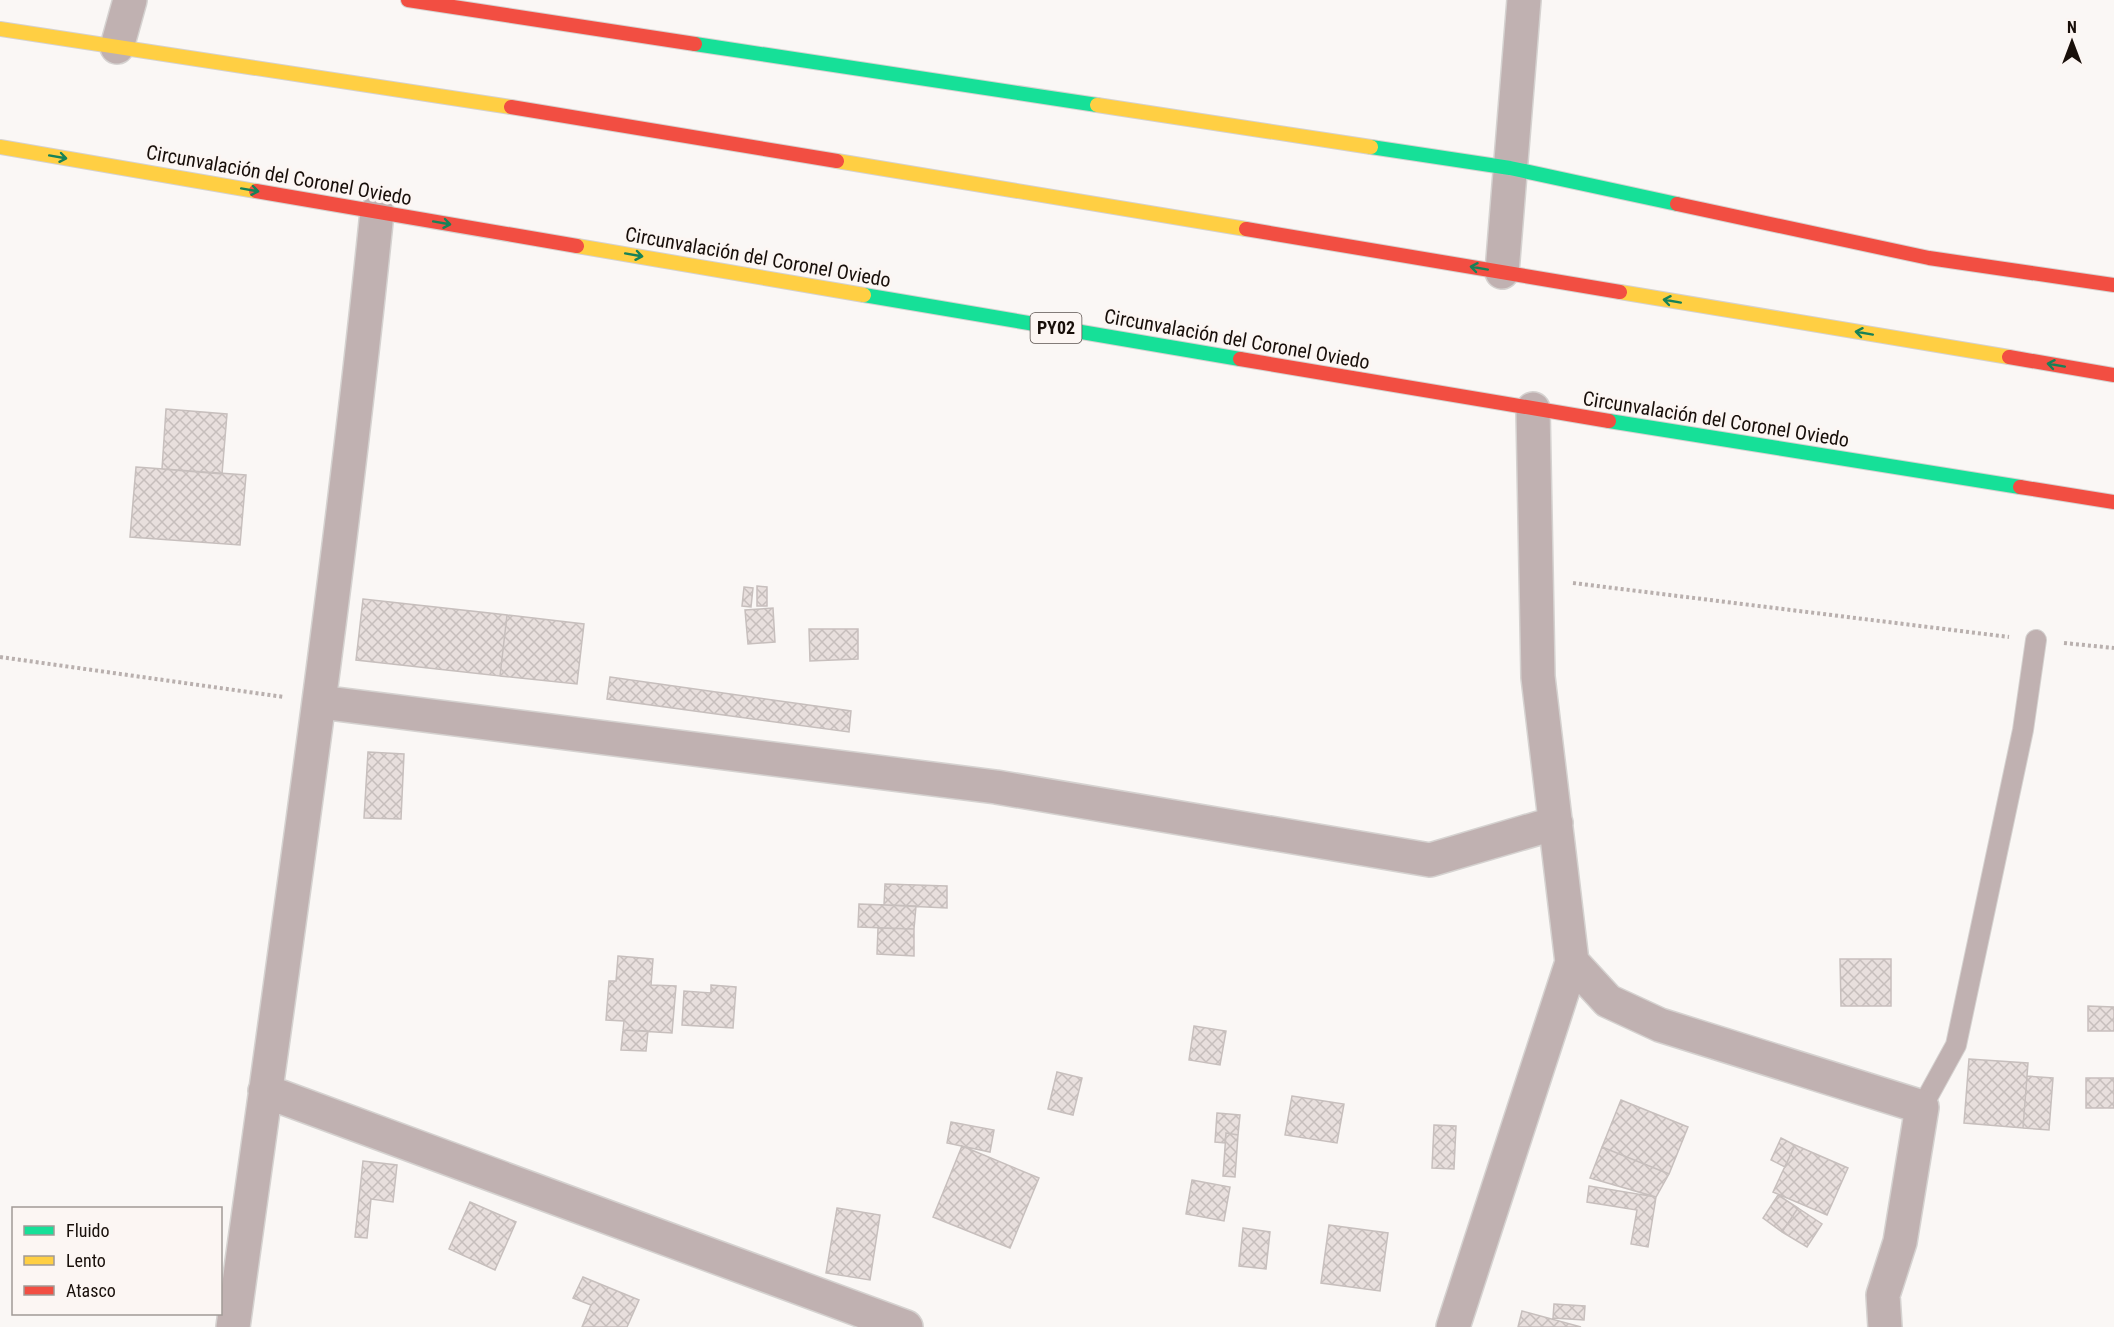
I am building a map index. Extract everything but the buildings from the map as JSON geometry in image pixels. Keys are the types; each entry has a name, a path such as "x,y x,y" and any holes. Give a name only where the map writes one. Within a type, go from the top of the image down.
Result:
{"main road":[{"path":"408,0 1510,168 1929,258 2114,285"},
{"path":"0,29 619,124 2114,375"},
{"name":"Circunvalación del Coronel Oviedo","path":"0,147 1533,409 2114,502"}],"street":[{"path":"117,47 130,0"},
{"path":"1502,272 1524,0"},
{"path":"233,1327 320,702 359,387 377,212"},
{"path":"1453,1327 1572,962 1538,677 1533,409"},
{"path":"320,702 996,787 1430,860 1557,823"},
{"path":"1572,962 1608,1001 1660,1024 1922,1107 1900,1242 1883,1295 1886,1327"},
{"path":"265,1091 906,1327"}],"lane":[{"path":"1922,1107 1956,1045 2023,730 2036,640"}],"path":[{"path":"1536,579 2114,648"},
{"path":"0,657 320,702"}],"traffic: fast":[{"path":"695,44 1097,105"},
{"path":"1371,147 1510,168 1677,204"},
{"path":"864,295 1240,359"},
{"path":"1609,421 2020,487"}],"traffic: slow":[{"path":"0,29 511,107"},
{"path":"1097,105 1371,147"},
{"path":"0,147 256,191"},
{"path":"837,161 1246,229"},
{"path":"577,246 864,295"},
{"path":"1620,292 2009,357"}],"traffic: jam":[{"path":"408,0 695,44"},
{"path":"511,107 837,161"},
{"path":"256,191 577,246"},
{"path":"1677,204 1929,258 2114,285"},
{"path":"1246,229 1620,292"},
{"path":"2009,357 2114,375"},
{"path":"1240,359 1609,421"},
{"path":"2020,487 2114,502"}]}
